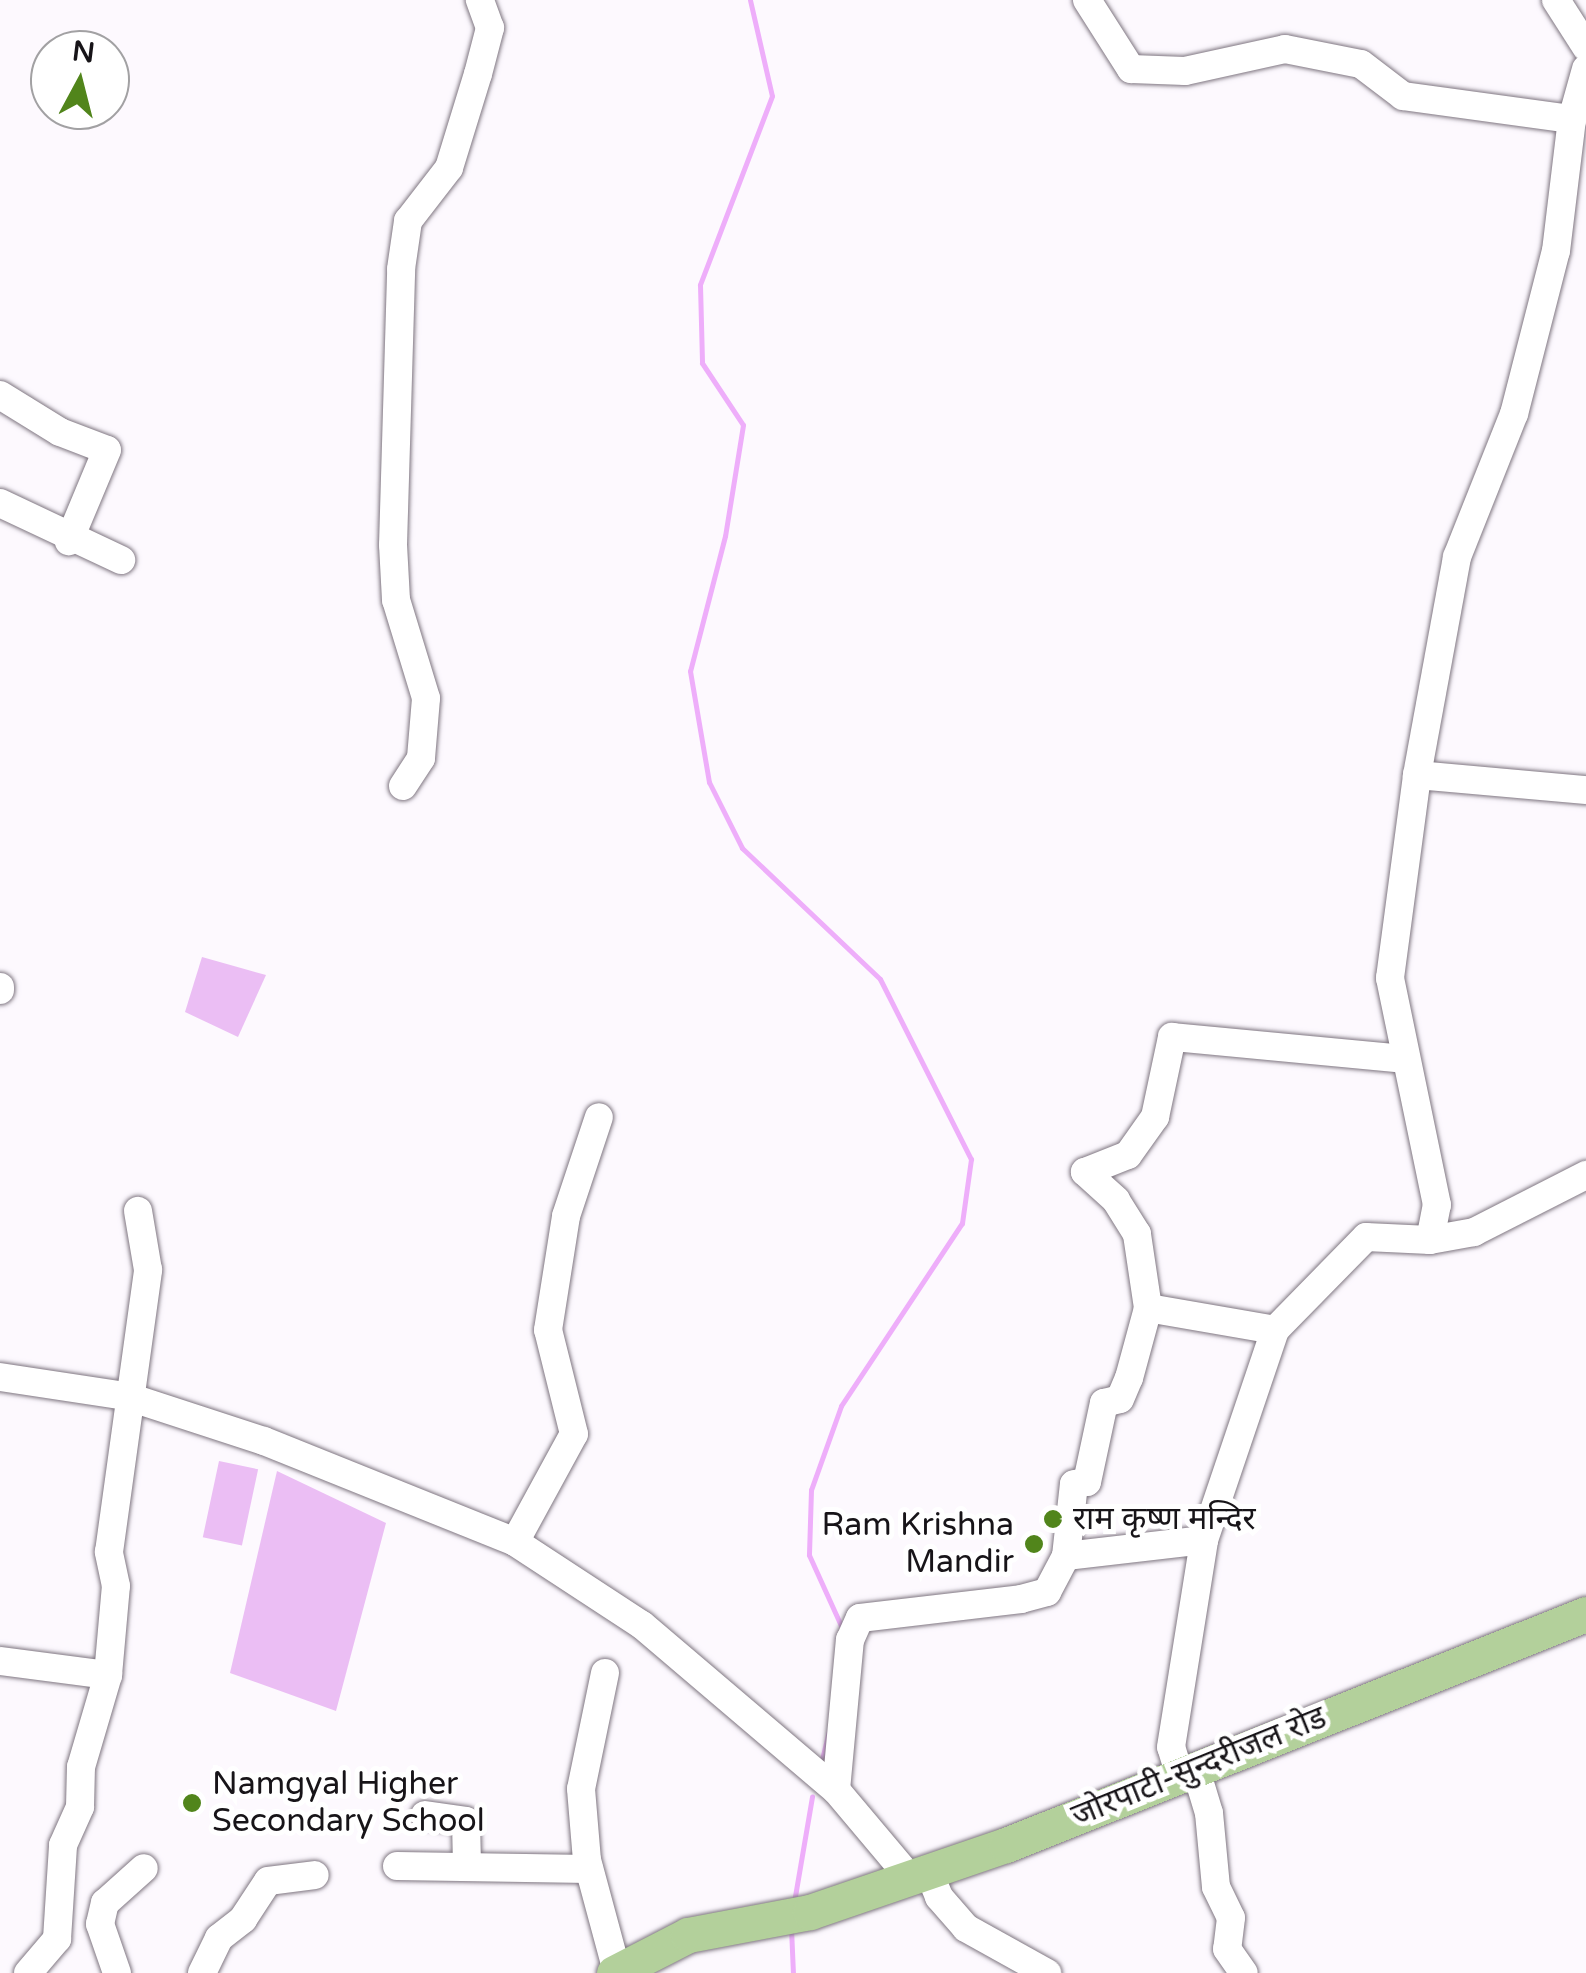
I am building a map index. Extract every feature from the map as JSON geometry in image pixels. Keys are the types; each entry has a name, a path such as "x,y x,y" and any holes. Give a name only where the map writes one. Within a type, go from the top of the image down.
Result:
{"main road":[{"name":"जोरपाटी-सुन्दरीजल रोड","path":"616,1972 688,1934 793,1915 919,1875 1188,1773 1586,1614"}],"street":[{"path":"404,786 421,758 426,698 396,600 401,269 408,220 450,168 478,74 490,28 480,0"},
{"path":"1087,0 1131,69 1185,71 1285,49 1361,64 1403,96 1572,119"},
{"path":"1556,0 1586,47"},
{"path":"1430,1240 1437,1205 1403,1059 1390,978 1417,775 1456,557 1514,414 1556,251 1572,119 1586,69"},
{"path":"0,395 60,432 106,450 69,541"},
{"path":"0,503 69,541 120,560"},
{"path":"1417,775 1586,790"},
{"path":"836,1790 850,1640 860,1618 1047,1592 1066,1556 1074,1484 1087,1482 1104,1403 1120,1399 1130,1378 1148,1308 1137,1234 1116,1200 1095,1188 1086,1172 1128,1155 1155,1117 1172,1037 1403,1059"},
{"path":"514,1542 574,1434 548,1330 566,1216 599,1117"},
{"path":"1244,1973 1226,1949 1232,1918 1216,1887 1209,1813 1171,1747 1204,1540 1276,1330 1366,1236 1430,1240 1474,1232 1586,1176"},
{"path":"28,1973 57,1938 64,1845 80,1807 80,1767 108,1676 116,1586 109,1552 126,1396 148,1270 138,1211"},
{"path":"1148,1308 1276,1330"},
{"path":"0,1377 126,1396 264,1440 514,1542 642,1625 836,1790 966,1928 1047,1973"},
{"path":"1066,1556 1204,1540"},
{"path":"0,1661 108,1676"},
{"path":"605,1673 581,1790 590,1869 616,1972"},
{"path":"425,1815 466,1821 467,1866"},
{"path":"397,1866 590,1869"},
{"path":"117,1973 100,1924 105,1903 144,1868"},
{"path":"202,1973 219,1938 243,1919 268,1880 315,1875"}],"shaded area":[{"path":"202,957 266,975 238,1037 185,1012"},
{"path":"219,1461 258,1469 242,1546 203,1537"},
{"path":"277,1471 386,1523 336,1711 230,1673"}],"waterway":[{"path":"750,0 772,96 700,285 702,363 743,425 725,536 690,671 709,782 742,848 880,979 971,1159 962,1223 841,1406 811,1490 809,1555 844,1632"},
{"path":"822,1759 829,1731"},
{"path":"794,1902 812,1797"},
{"path":"791,1928 793,1973"}],"place":[{"name":"राम कृष्ण मन्दिर","path":"1053,1519"},
{"name":"Ram Krishna Mandir","path":"1034,1544"},
{"name":"Namgyal Higher Secondary School","path":"192,1803"}]}
